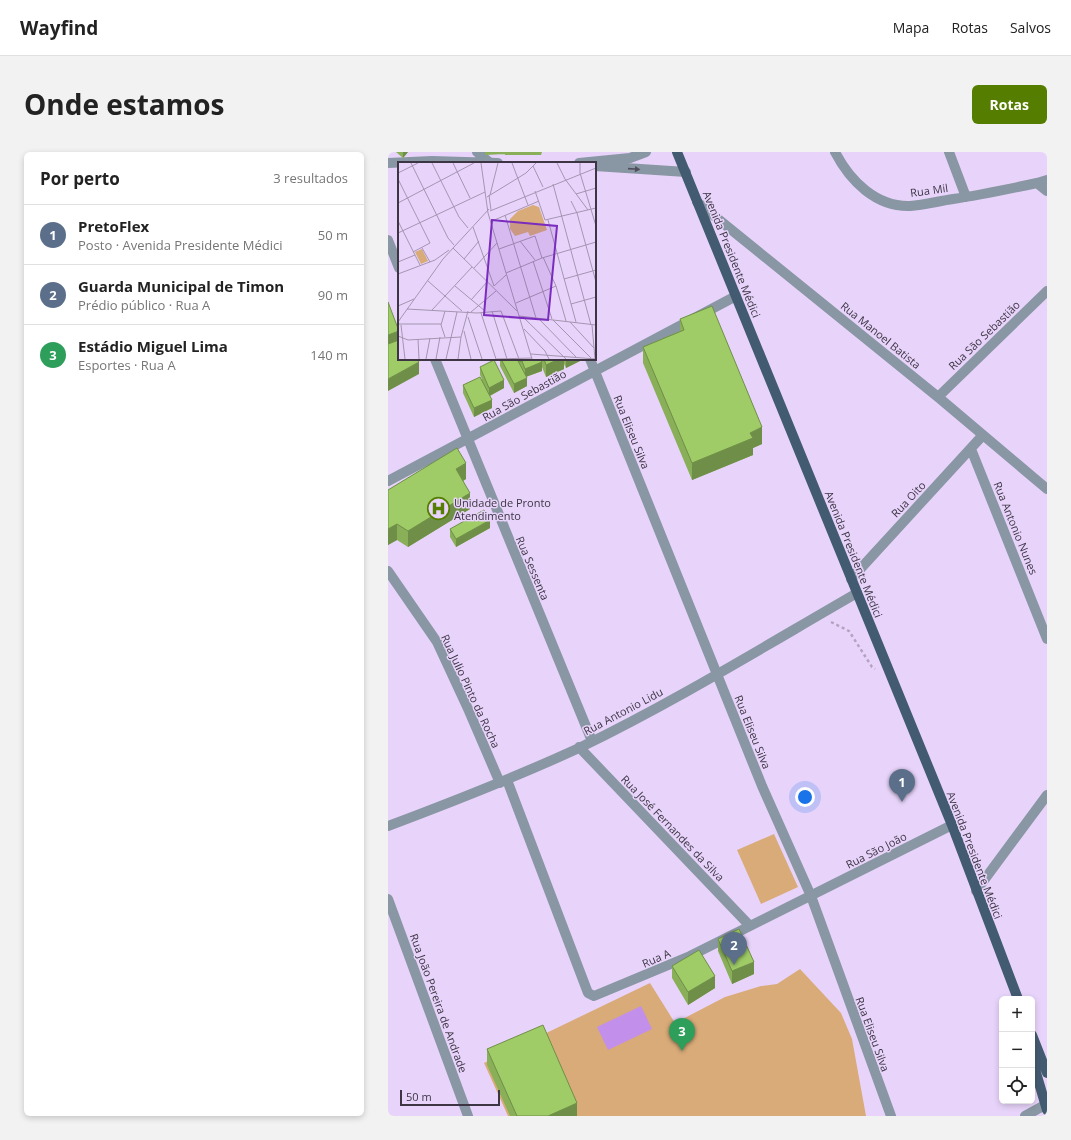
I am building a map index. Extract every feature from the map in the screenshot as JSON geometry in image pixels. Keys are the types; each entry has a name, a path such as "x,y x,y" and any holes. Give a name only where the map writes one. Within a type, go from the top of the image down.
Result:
{"main road":[{"name":"Avenida Presidente Médici","path":"677,152 952,825 1017,996"},
{"name":"Avenida Presidente Médici","path":"1005,967 1014,996"},
{"path":"1035,1043 1047,1073"},
{"path":"1035,1068 1046,1107"}],"street":[{"path":"477,152 492,162"},
{"name":"Rua Mil","path":"835,152 848,173 861,188 878,199 896,205 911,206 966,197 1047,180"},
{"path":"949,152 966,197"},
{"path":"592,162 618,160 640,153"},
{"path":"410,162 463,162"},
{"path":"388,163 398,163"},
{"path":"596,166 686,172"},
{"path":"1037,183 1047,191"},
{"name":"Rua Manoel Batista","path":"697,202 938,397 982,435 1045,483"},
{"path":"388,240 398,265"},
{"name":"Rua São Sebastião","path":"938,397 1047,291"},
{"name":"Rua São Sebastião","path":"388,481 736,296"},
{"name":"Rua Sessenta","path":"435,360 592,741"},
{"name":"Rua Eliseu Silva","path":"590,360 762,786 811,896 891,1116"},
{"name":"Rua Oito","path":"851,579 971,449 982,435"},
{"name":"Rua Antonio Nunes","path":"971,449 1047,639"},
{"name":"Rua Julio Pinto da Rocha","path":"388,571 437,642 504,782 588,994 594,996"},
{"name":"Rua Antonio Lidu","path":"388,826 504,782 592,741 717,674 857,593"},
{"name":"Rua José Fernandes da Silva","path":"579,747 750,926"},
{"path":"976,891 1047,795"},
{"name":"Rua São João","path":"811,896 952,825"},
{"name":"Rua A","path":"594,996 690,956 811,896"},
{"name":"Rua João Pereira de Andrade","path":"388,899 468,1116"},
{"path":"1025,1116 1046,1107"}],"path":[{"path":"815,617 838,625 849,631 872,667 893,680"}],"shaded area":[{"path":"774,834 798,887 761,904 737,850"},
{"path":"800,969 841,1013 852,1039 866,1116 508,1116 484,1063 650,983 675,1023 725,997 761,986 777,984"},
{"path":"641,1006 652,1029 608,1050 597,1027"}],"building":[{"path":"388,302 398,331 388,335"},
{"path":"712,306 762,427 750,433 753,438 692,463 643,347 684,330 680,319"},
{"path":"398,340 398,360 418,360 419,362 388,379 388,344"},
{"path":"494,360 504,380 489,388 480,367"},
{"path":"502,360 518,360 527,378 514,384"},
{"path":"519,360 541,360 542,362 525,369 522,361 520,362"},
{"path":"544,360 557,360 546,365"},
{"path":"480,377 492,400 474,408 463,385"},
{"path":"457,448 466,463 456,469 470,493 408,531 397,524 388,529 388,490"},
{"path":"484,510 490,520 456,539 450,529"},
{"path":"739,929 754,962 732,971 718,939"},
{"path":"699,950 715,976 688,992 672,966"},
{"path":"543,1025 577,1103 548,1116 517,1116 487,1049"}],"place":[{"name":"Unidade de Pronto Atendimento","path":"439,508"},
{"name":"PretoFlex","path":"902,802"},
{"name":"Guarda Municipal de Timon","path":"734,965"},
{"name":"Estádio Miguel Lima","path":"682,1051"}]}
